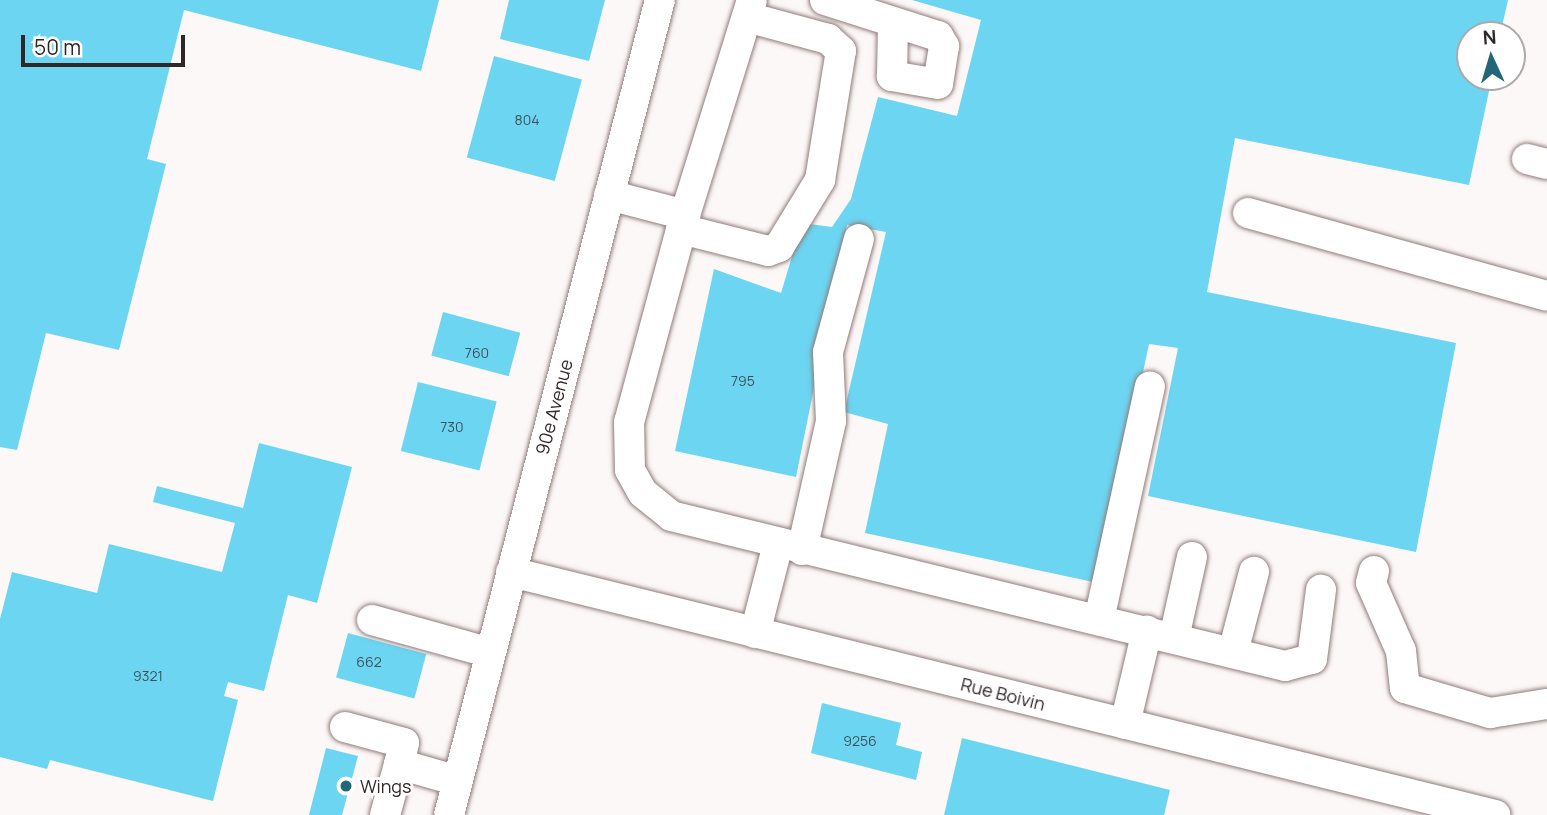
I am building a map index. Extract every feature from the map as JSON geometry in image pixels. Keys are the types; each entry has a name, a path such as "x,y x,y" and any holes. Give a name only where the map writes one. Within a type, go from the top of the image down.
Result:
{"street":[{"name":"90e Avenue","path":"449,815 660,0"},
{"path":"825,0 892,24"},
{"path":"610,195 683,222 768,251 779,247 820,180 841,51 828,39 749,8 683,222 629,422 630,470 643,493 671,516 1285,666 1312,659 1321,590"},
{"path":"1248,213 1547,296"},
{"path":"755,633 790,547 831,421 828,352 859,239"},
{"path":"1099,620 1150,387"},
{"path":"1125,724 1192,557"},
{"path":"1374,571 1371,583 1401,651 1405,688 1490,713 1547,704"},
{"name":"Rue Boivin","path":"511,572 1495,815"},
{"path":"1233,652 1254,572"},
{"path":"372,620 491,653"},
{"path":"345,727 404,743 385,815"},
{"path":"399,764 458,780"}],"building":[{"path":"0,0 439,0 421,71 184,10 147,159 166,164 119,350 46,333 17,450 0,447"},
{"path":"509,0 605,0 589,61 500,39"},
{"path":"912,0 1508,0 1503,21 1456,21 1456,91 1489,91 1469,185 1235,138 1207,292 1456,343 1416,552 1148,496 1178,348 1149,344 1098,583 865,533 888,424 844,412 886,232 847,225 796,477 675,451 714,269 781,293 802,223 832,227 851,199 878,97 957,116 981,20"},
{"path":"494,56 582,80 555,181 467,157"},
{"path":"443,312 520,333 509,376 431,355"},
{"path":"418,382 497,402 479,470 401,451"},
{"path":"259,443 352,467 317,603 288,595 264,691 228,682 224,696 238,700 213,801 50,760 47,769 0,757 0,619 12,572 97,593 109,544 222,572 235,523 153,502 157,486 243,508"},
{"path":"348,633 426,654 414,698 336,677"},
{"path":"822,703 901,723 896,745 922,752 916,780 811,753"},
{"path":"962,738 1170,790 1164,815 944,815"},
{"path":"326,748 358,756 342,815 309,815"}],"place":[{"name":"Wings","path":"346,786"}]}
